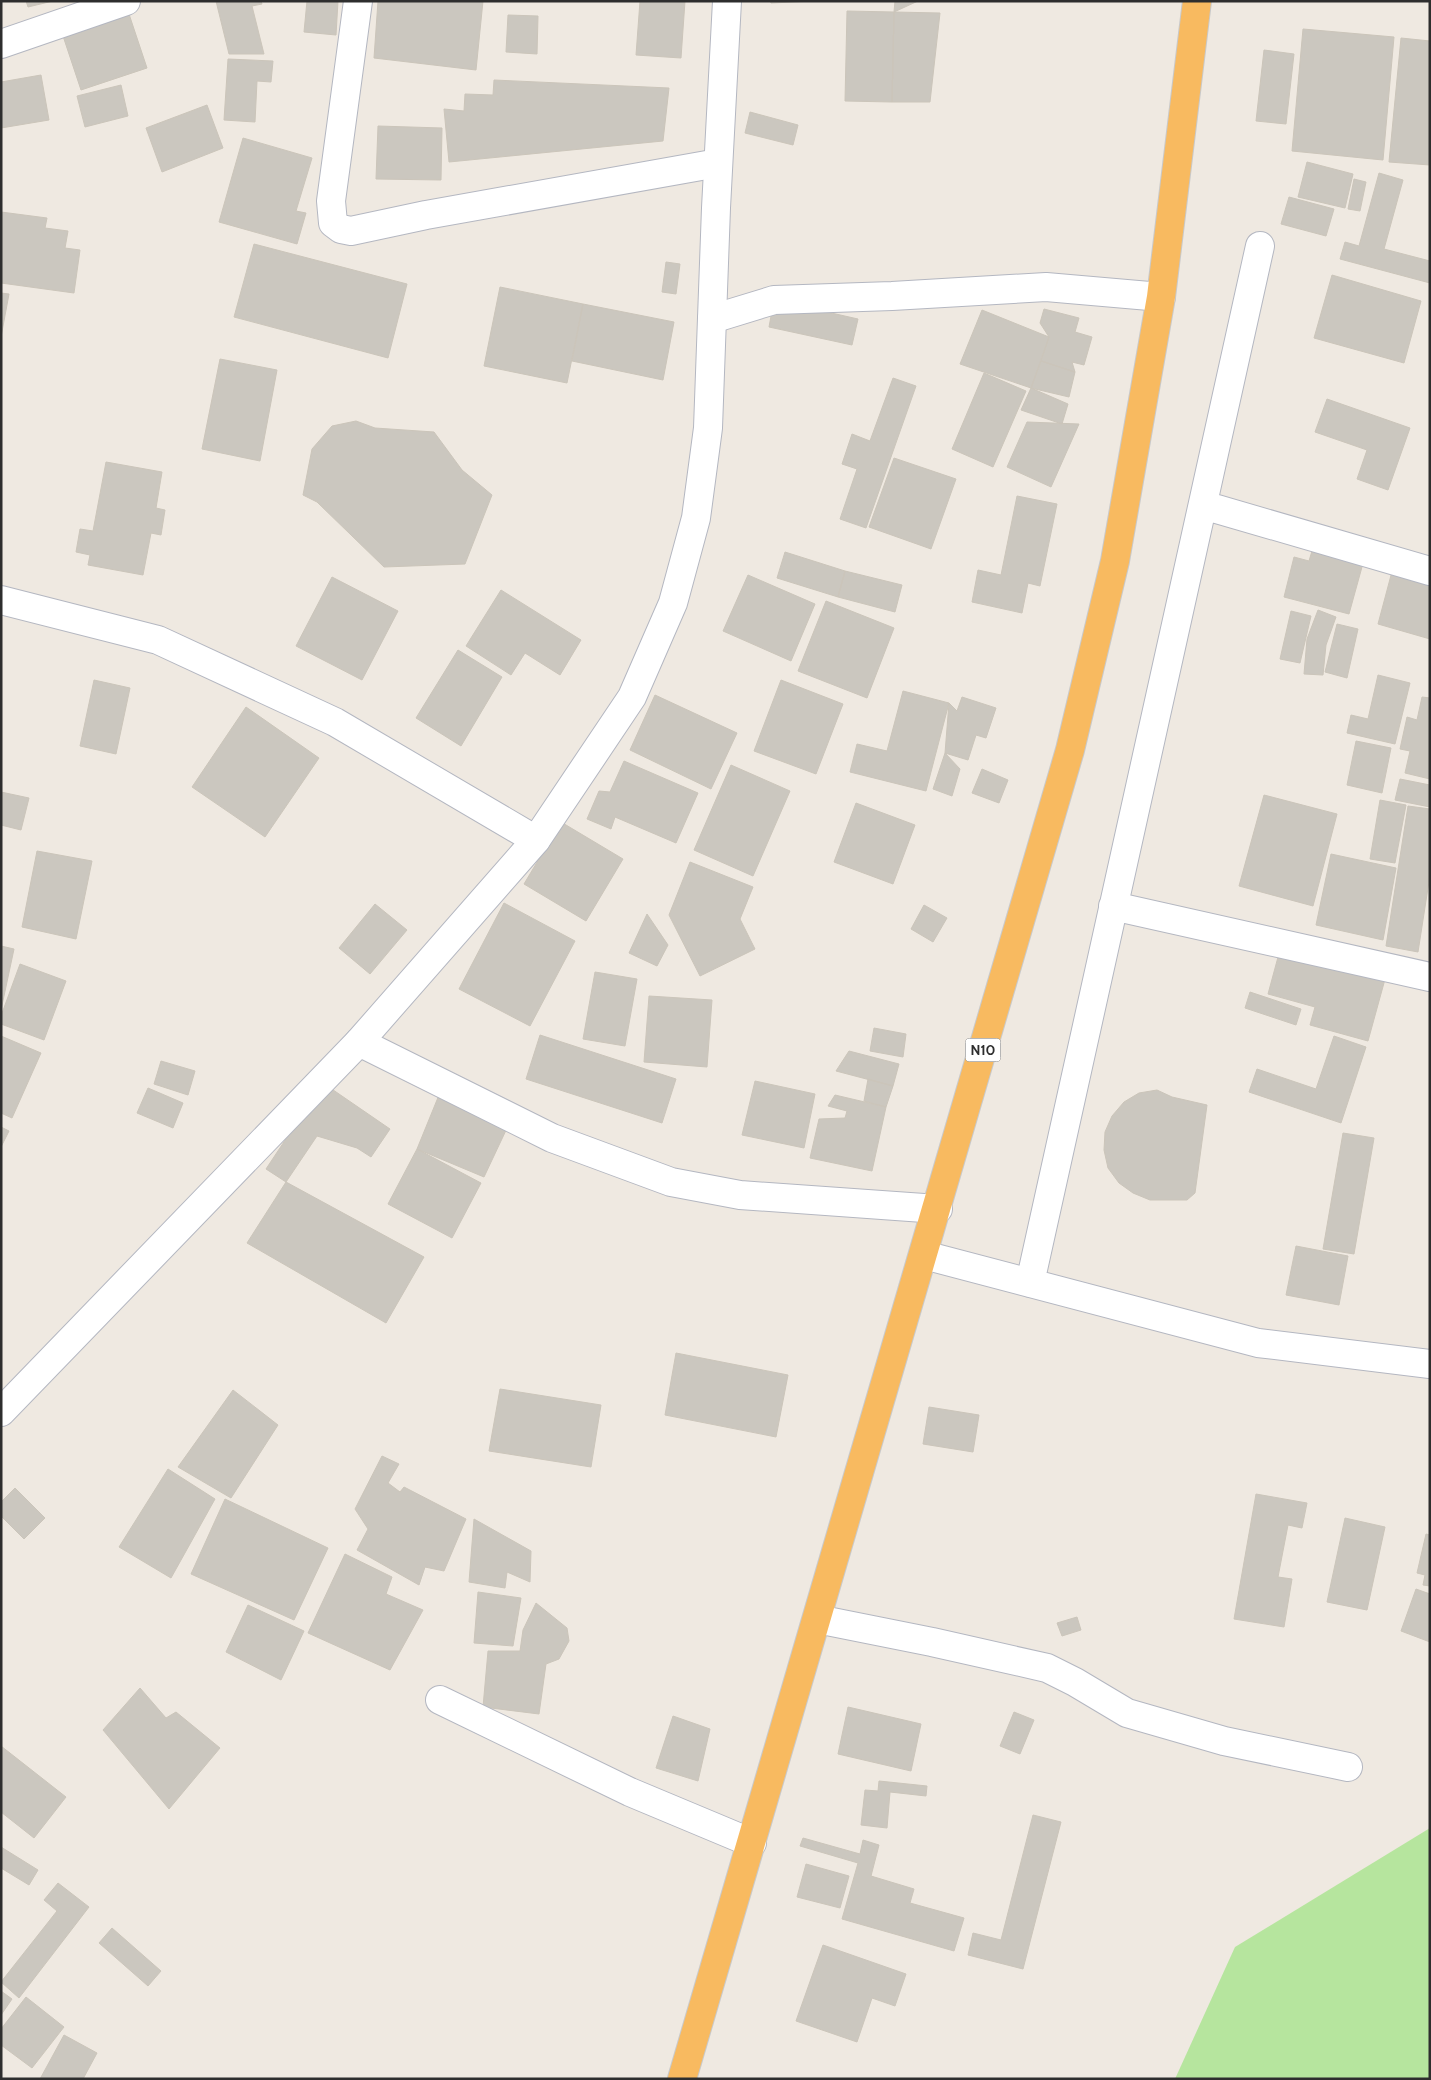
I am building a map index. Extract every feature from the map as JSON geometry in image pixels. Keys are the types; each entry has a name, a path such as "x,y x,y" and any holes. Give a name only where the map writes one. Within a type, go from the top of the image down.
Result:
{"highway":[{"name":"N10","path":"682,2079 938,1209 1070,750 1115,561 1161,297 1197,1"}],"street":[{"path":"1,44 126,1"},
{"path":"358,1 331,201 333,223 341,229 351,231 426,215 718,162"},
{"path":"1,1412 358,1042 536,840 632,697 674,603 696,518 708,428 718,162 727,1"},
{"path":"1030,1283 1260,246"},
{"path":"712,319 774,300 1046,287 1161,297"},
{"path":"1203,505 1430,571"},
{"path":"1,600 158,640 335,722 536,840"},
{"path":"1114,906 1430,977"},
{"path":"358,1042 552,1138 671,1182 740,1195 938,1209"},
{"path":"924,1255 1258,1343 1430,1364"},
{"path":"817,1619 1047,1668 1075,1682 1126,1713 1224,1741 1348,1767"},
{"path":"440,1700 630,1792 752,1843"}],"green space":[{"path":"1430,1828 1430,2079 1175,2079 1235,1947"}],"building":[{"path":"26,1 53,1 28,7"},
{"path":"216,1 261,1 262,4 252,6 264,54 229,54"},
{"path":"307,1 338,1 336,35 304,32"},
{"path":"378,1 483,1 476,70 374,58"},
{"path":"640,1 685,1 681,58 636,55"},
{"path":"770,1 814,1 771,3"},
{"path":"895,1 918,1 894,12"},
{"path":"128,11 147,68 81,90 62,33"},
{"path":"847,11 894,12 892,102 845,101"},
{"path":"894,12 940,13 930,102 892,102"},
{"path":"508,15 538,16 537,54 506,52"},
{"path":"1303,29 1394,37 1383,160 1292,151"},
{"path":"1401,38 1430,41 1430,165 1389,162"},
{"path":"1264,50 1294,54 1286,124 1256,121"},
{"path":"228,59 273,61 271,82 257,81 255,122 224,120"},
{"path":"41,75 49,120 1,128 1,82"},
{"path":"494,80 669,88 663,141 449,162 444,109 464,111 465,94 493,95"},
{"path":"121,85 128,116 85,127 77,96"},
{"path":"207,105 223,148 162,172 146,128"},
{"path":"750,112 798,125 793,145 745,133"},
{"path":"378,126 442,128 441,180 376,179"},
{"path":"243,138 312,158 296,211 306,213 297,244 219,222"},
{"path":"1307,162 1353,174 1345,208 1298,197"},
{"path":"1379,173 1403,180 1384,249 1430,261 1430,283 1340,259 1345,242 1359,246"},
{"path":"1354,179 1366,182 1360,211 1348,209"},
{"path":"1289,197 1334,209 1326,236 1281,224"},
{"path":"1,212 47,218 45,228 68,231 65,248 80,250 74,293 1,283"},
{"path":"254,244 407,284 388,358 234,317"},
{"path":"666,262 680,264 676,294 662,292"},
{"path":"1332,275 1421,301 1404,363 1314,338"},
{"path":"500,287 583,304 567,383 484,366"},
{"path":"1,293 9,294 1,337"},
{"path":"774,300 858,319 852,345 769,327"},
{"path":"583,304 674,322 663,380 572,361"},
{"path":"1044,309 1079,318 1075,332 1092,337 1084,365 1072,362 1075,372 1041,361 1049,337 1040,323"},
{"path":"982,310 1049,337 1031,388 960,364"},
{"path":"220,359 277,370 260,461 202,449"},
{"path":"1041,361 1075,372 1069,397 1031,388"},
{"path":"984,373 1026,391 993,467 952,449"},
{"path":"893,378 916,386 866,528 840,519 857,469 842,464 852,434 870,441"},
{"path":"1031,388 1068,404 1062,424 1021,410"},
{"path":"1327,399 1410,428 1388,490 1357,479 1367,450 1315,432"},
{"path":"356,421 375,428 434,432 462,470 492,495 465,564 384,567 317,502 303,495 312,449 332,426"},
{"path":"1027,422 1079,424 1051,487 1007,467"},
{"path":"894,458 956,479 931,549 869,527"},
{"path":"106,462 162,472 156,508 165,510 161,535 151,533 143,575 88,565 90,555 76,552 80,529 93,531"},
{"path":"1017,496 1057,504 1040,586 1028,583 1022,613 972,602 978,570 1001,575"},
{"path":"1315,541 1365,556 1349,614 1284,597 1294,557 1309,561"},
{"path":"785,552 845,571 838,597 777,578"},
{"path":"1394,564 1430,574 1430,639 1378,624"},
{"path":"845,571 902,585 895,612 838,597"},
{"path":"748,575 815,604 791,661 723,631"},
{"path":"332,577 398,611 362,680 296,646"},
{"path":"501,590 581,640 560,675 525,653 511,675 466,646"},
{"path":"826,601 894,628 867,698 798,671"},
{"path":"1318,610 1336,617 1326,645 1323,675 1304,674 1307,639"},
{"path":"1291,611 1311,616 1300,663 1280,659"},
{"path":"1337,624 1358,629 1347,678 1325,672"},
{"path":"458,650 502,677 461,746 416,718"},
{"path":"1378,675 1410,683 1395,744 1347,733 1351,715 1368,719"},
{"path":"94,680 130,688 116,754 80,746"},
{"path":"781,680 843,704 816,774 754,751"},
{"path":"903,691 949,703 926,791 850,772 857,744 887,751"},
{"path":"655,695 737,733 711,789 630,750"},
{"path":"962,697 996,708 986,738 976,735 968,760 945,753 949,703 957,711"},
{"path":"1422,697 1430,698 1430,779 1405,773 1410,751 1400,749 1407,717 1417,720"},
{"path":"246,707 319,758 265,837 192,787"},
{"path":"1356,741 1391,748 1382,793 1347,785"},
{"path":"945,753 960,769 952,796 933,789"},
{"path":"624,761 698,793 676,843 615,817 611,829 587,819 599,791 610,792"},
{"path":"731,765 790,791 753,876 694,850"},
{"path":"982,769 1008,780 999,803 972,793"},
{"path":"1400,779 1430,785 1430,807 1395,800"},
{"path":"1,792 29,798 21,830 1,825"},
{"path":"1264,795 1337,814 1313,906 1239,886"},
{"path":"1380,800 1406,805 1395,863 1370,859"},
{"path":"856,803 915,825 893,884 834,862"},
{"path":"1408,806 1430,809 1430,875 1418,952 1386,946"},
{"path":"561,822 623,859 586,921 524,884"},
{"path":"37,851 92,861 76,939 22,927"},
{"path":"1331,854 1396,868 1383,940 1316,925"},
{"path":"690,862 753,887 740,919 755,949 700,976 669,915"},
{"path":"504,903 575,941 530,1026 459,989"},
{"path":"375,904 407,930 370,974 339,948"},
{"path":"924,905 947,918 933,942 911,929"},
{"path":"647,914 668,945 657,966 629,953"},
{"path":"1,946 14,949 1,1010"},
{"path":"1281,946 1387,972 1368,1041 1310,1025 1315,1007 1268,994"},
{"path":"20,964 66,981 44,1040 1,1024 1,1016"},
{"path":"595,972 637,979 625,1046 583,1039"},
{"path":"1250,992 1301,1009 1296,1025 1245,1008"},
{"path":"649,996 712,1000 707,1067 644,1062"},
{"path":"874,1028 906,1034 903,1057 870,1051"},
{"path":"540,1035 676,1079 662,1123 526,1079"},
{"path":"1,1036 41,1053 12,1118 1,1113"},
{"path":"1334,1036 1366,1047 1341,1123 1249,1092 1257,1069 1316,1089"},
{"path":"849,1051 899,1064 893,1086 836,1071"},
{"path":"161,1061 195,1071 188,1095 154,1084"},
{"path":"868,1079 893,1086 886,1107 864,1101"},
{"path":"755,1081 815,1094 804,1148 742,1135"},
{"path":"323,1083 390,1129 371,1157 357,1148 317,1136 286,1182 266,1169"},
{"path":"148,1088 183,1103 173,1128 137,1113"},
{"path":"1157,1090 1172,1097 1207,1105 1195,1193 1187,1200 1150,1200 1133,1193 1119,1183 1108,1168 1104,1150 1105,1132 1112,1116 1124,1102 1139,1093"},
{"path":"439,1095 508,1126 484,1177 417,1149"},
{"path":"835,1095 886,1107 872,1171 810,1158 819,1119 845,1118 847,1111 828,1106"},
{"path":"1,1127 9,1131 1,1147"},
{"path":"1343,1133 1374,1138 1354,1254 1323,1249"},
{"path":"417,1149 481,1183 452,1238 388,1204"},
{"path":"286,1182 424,1257 386,1323 247,1243"},
{"path":"1296,1246 1348,1256 1339,1305 1286,1295"},
{"path":"676,1353 788,1375 776,1437 665,1415"},
{"path":"500,1389 601,1405 591,1467 489,1451"},
{"path":"233,1390 278,1425 231,1498 178,1467"},
{"path":"929,1407 979,1415 973,1452 923,1444"},
{"path":"382,1456 399,1464 388,1483 400,1492 404,1487 466,1519 444,1571 425,1567 419,1585 357,1550 368,1529 355,1509"},
{"path":"168,1469 215,1499 171,1578 119,1547"},
{"path":"15,1488 45,1518 24,1539 1,1516 1,1502"},
{"path":"1256,1494 1307,1503 1302,1528 1288,1525 1278,1577 1292,1579 1284,1627 1234,1619"},
{"path":"225,1499 328,1548 294,1620 191,1574"},
{"path":"1345,1518 1385,1527 1367,1610 1327,1602"},
{"path":"474,1519 531,1551 530,1582 507,1572 505,1588 469,1582"},
{"path":"1426,1534 1430,1535 1430,1586 1423,1585 1425,1575 1417,1573"},
{"path":"345,1554 392,1577 386,1594 423,1610 390,1670 308,1633"},
{"path":"1416,1589 1430,1594 1430,1642 1401,1631"},
{"path":"478,1592 521,1598 513,1646 474,1643"},
{"path":"536,1603 567,1628 569,1641 559,1659 546,1664 539,1714 483,1707 488,1651 520,1651 523,1630"},
{"path":"248,1605 304,1631 281,1680 226,1652"},
{"path":"1077,1617 1081,1630 1062,1636 1057,1623"},
{"path":"140,1688 166,1718 176,1712 220,1748 169,1809 103,1730"},
{"path":"848,1707 921,1724 911,1771 838,1754"},
{"path":"1014,1712 1034,1720 1020,1754 1000,1746"},
{"path":"673,1716 710,1729 698,1781 656,1768"},
{"path":"1,1746 66,1797 34,1838 1,1812"},
{"path":"879,1781 927,1786 926,1796 890,1792 887,1828 861,1825 865,1790 878,1791"},
{"path":"1033,1815 1061,1822 1023,1969 968,1955 973,1933 1001,1940"},
{"path":"803,1838 860,1854 863,1840 879,1845 871,1876 914,1889 910,1903 964,1918 954,1951 842,1919 858,1863 800,1846"},
{"path":"1,1847 38,1870 29,1885 1,1868"},
{"path":"806,1864 849,1876 840,1908 797,1897"},
{"path":"58,1883 89,1907 19,1998 1,1982 57,1911 44,1900"},
{"path":"112,1928 161,1971 148,1986 99,1943"},
{"path":"823,1945 906,1974 895,2006 872,1998 857,2042 796,2021"},
{"path":"1,1991 12,1999 1,2015"},
{"path":"26,1997 64,2027 32,2068 1,2045 1,2029"},
{"path":"64,2035 97,2053 83,2079 40,2079"}]}
